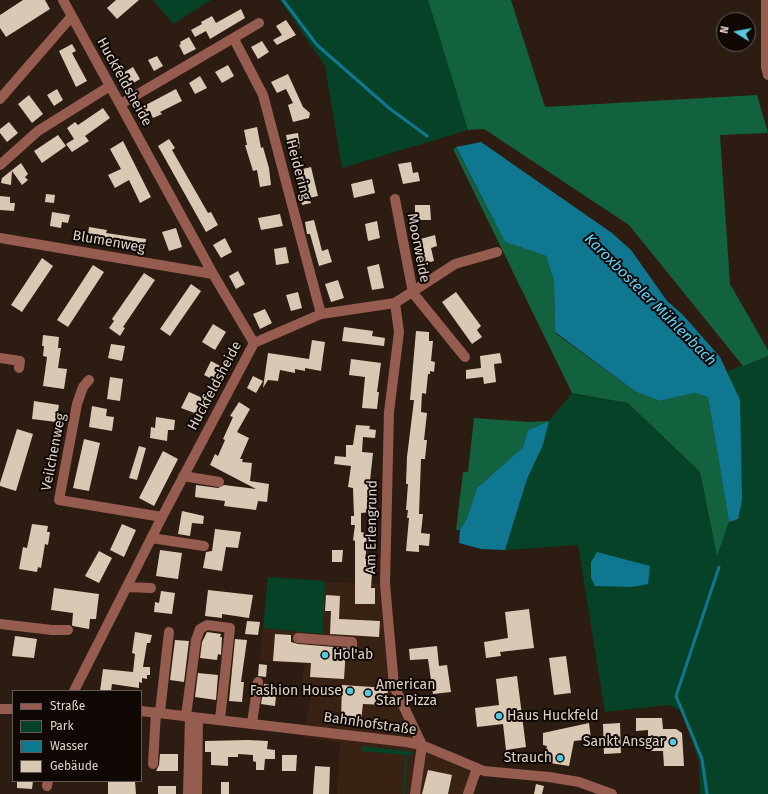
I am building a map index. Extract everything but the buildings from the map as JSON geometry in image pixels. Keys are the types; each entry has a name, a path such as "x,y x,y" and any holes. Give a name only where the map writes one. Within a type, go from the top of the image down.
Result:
{"street":[{"name":"Huckfeldsheide","path":"63,0 213,274 254,343 183,476 75,690"},
{"path":"766,0 768,75"},
{"path":"0,99 72,16"},
{"path":"121,104 259,23"},
{"name":"Heidering","path":"234,39 264,95 321,314"},
{"path":"0,165 38,132 110,86"},
{"name":"Moorweide","path":"395,199 412,292 465,357"},
{"name":"Blumenweg","path":"0,238 213,274"},
{"path":"254,343 321,314 395,303 455,264 497,252"},
{"name":"Am Erlengrund","path":"395,303 399,332 389,412 386,584 394,686 422,745"},
{"path":"0,358 20,361 18,368"},
{"name":"Veilchenweg","path":"89,380 83,387 77,404 59,500 162,517"},
{"path":"183,476 219,482"},
{"path":"151,538 204,546"},
{"path":"127,587 151,588"},
{"path":"0,624 52,630 68,630"},
{"path":"188,794 196,640 200,630 207,625 230,628 220,719"},
{"path":"153,764 158,712 169,632"},
{"path":"298,638 352,642 352,648"},
{"path":"252,723 258,682"},
{"path":"0,709 12,709"},
{"name":"Bahnhofstraße","path":"142,711 220,719 422,745 477,768 500,773 550,777 580,782 612,794"},
{"path":"191,717 196,794"},
{"path":"415,794 422,745"},
{"path":"468,794 477,768"}],"shaded area":[{"path":"325,582 382,584 391,687 419,747 472,773 464,794 337,794 340,742 304,738 312,685 302,684 304,664 260,661 263,628 323,634"}],"green space":[{"path":"153,0 211,0 173,24"},
{"path":"280,0 428,0 468,130 342,168 325,66"},
{"path":"428,0 511,0 545,107 757,95 768,133 720,135 730,284 768,350 768,356 743,366 629,225 484,129 468,130"},
{"path":"456,148 505,242 546,256 554,281 555,333 636,392 660,401 694,393 708,397 729,522 717,556 700,472 628,403 572,393 453,149"},
{"path":"768,356 768,794 700,794 699,761 681,711 669,705 605,712 578,545 505,550 527,479 543,445 549,421 572,393 628,403 700,472 717,555 729,522 738,519 731,380 727,371"},
{"path":"474,418 529,422 549,421 528,430 523,447 477,488 467,518 460,530 456,530 463,472 468,472"},
{"path":"268,577 325,581 323,634 263,628"},
{"path":"363,746 413,752 413,755 407,755 405,794 403,794 405,755 362,751"}],"water":[{"path":"481,142 612,233 631,250 667,301 683,315 720,357 740,400 742,500 738,519 729,522 708,397 694,393 660,401 636,392 555,332 554,281 546,256 505,242 456,147"},
{"path":"549,421 543,445 527,479 505,550 481,549 459,543 460,530 467,518 477,488 523,447 528,430"},
{"path":"597,552 650,566 648,584 632,587 595,586 591,578 591,562"}],"waterway":[{"name":"Karoxbosteler Mühlenbach","path":"283,0 317,45 389,108 427,136"},
{"name":"Karoxbosteler Mühlenbach","path":"707,794 702,759 676,696 719,567"}],"place":[{"name":"Hol'ab","path":"325,655"},
{"name":"Fashion House","path":"350,691"},
{"name":"American Star Pizza","path":"368,693"},
{"name":"Haus Huckfeld","path":"499,716"},
{"name":"Sankt Ansgar","path":"673,742"},
{"name":"Strauch","path":"560,758"}]}
